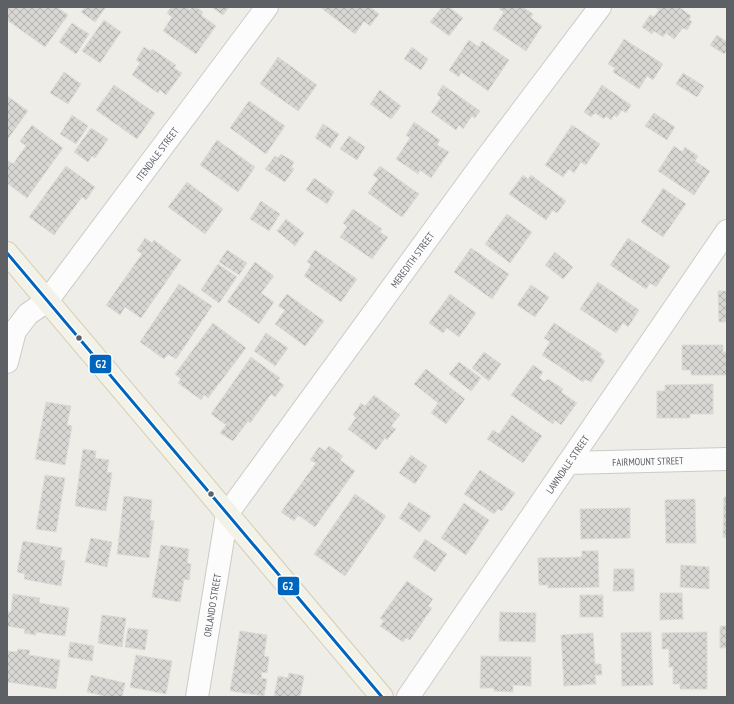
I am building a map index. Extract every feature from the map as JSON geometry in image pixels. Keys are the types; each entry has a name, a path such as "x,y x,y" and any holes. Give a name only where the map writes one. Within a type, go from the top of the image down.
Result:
{"main road":[{"path":"7,253 382,697"}],"street":[{"name":"ITENDALE STREET","path":"7,362 15,331 28,314 47,301 267,7"},
{"name":"MEREDITH STREET","path":"228,514 487,157 600,7"},
{"name":"LAWNDALE STREET","path":"408,697 727,231"},
{"name":"FAIRMOUNT STREET","path":"568,463 727,459"},
{"name":"ORLANDO STREET","path":"197,697 228,514"}],"building":[{"path":"7,7 57,7 68,15 45,47 7,20"},
{"path":"85,7 106,7 95,22 81,12"},
{"path":"171,7 187,7 190,10 192,7 196,7 203,12 201,15 216,26 196,54 163,31 172,17 167,13"},
{"path":"211,7 229,7 223,15"},
{"path":"320,7 370,7 379,14 370,26 364,21 355,34"},
{"path":"442,7 449,7 463,18 449,36 430,22"},
{"path":"501,7 523,7 533,14 531,18 542,26 526,51 493,29 504,12 499,9"},
{"path":"655,7 679,7 691,16 689,19 692,22 687,30 683,28 674,39 666,33 663,37 654,31 652,34 642,27 650,15 654,17 659,10"},
{"path":"104,20 121,32 100,63 82,51"},
{"path":"72,23 89,34 76,54 59,42"},
{"path":"717,35 727,42 727,50 724,54 710,45"},
{"path":"624,39 663,64 653,80 647,76 639,89 613,72 615,68 608,64"},
{"path":"469,40 479,47 482,41 509,60 488,91 461,72 459,77 449,70"},
{"path":"144,47 151,51 152,49 176,65 174,68 182,73 166,95 160,90 158,93 132,75 140,63 136,60"},
{"path":"412,47 428,59 421,70 404,59"},
{"path":"278,57 317,85 298,111 260,84"},
{"path":"64,72 81,84 68,104 50,93"},
{"path":"683,73 704,86 697,97 676,84"},
{"path":"114,85 155,113 137,139 96,110"},
{"path":"443,85 480,111 475,118 472,116 463,129 459,125 456,130 431,112 441,98 437,94"},
{"path":"602,85 631,105 626,113 622,110 617,117 614,115 611,120 606,116 604,119 595,113 591,117 584,112"},
{"path":"380,90 401,106 391,119 370,104"},
{"path":"7,96 28,111 7,140"},
{"path":"249,101 285,126 266,154 230,128"},
{"path":"654,113 675,127 667,140 645,126"},
{"path":"72,115 88,126 76,144 60,134"},
{"path":"414,122 440,140 437,145 449,152 431,178 420,170 418,174 396,159 410,138 406,135"},
{"path":"323,124 339,134 330,148 315,138"},
{"path":"32,125 63,148 27,198 7,183 7,160 13,164 26,146 20,141"},
{"path":"572,125 600,144 586,165 581,162 574,173 569,169 563,177 545,165"},
{"path":"91,128 108,139 95,158 92,156 88,162 74,152"},
{"path":"349,136 365,147 357,160 340,149"},
{"path":"217,140 255,167 238,192 200,165"},
{"path":"674,146 682,152 685,147 698,156 695,161 710,171 694,195 658,171"},
{"path":"281,154 294,162 291,167 294,169 285,182 265,169 275,156 278,158"},
{"path":"66,166 95,187 86,200 82,197 54,235 29,217"},
{"path":"380,166 419,194 402,217 368,193 378,179 373,175"},
{"path":"523,175 528,179 531,175 566,201 557,213 553,210 546,220 509,194"},
{"path":"314,178 334,192 327,204 306,190"},
{"path":"187,182 223,209 205,234 168,207"},
{"path":"663,188 686,204 663,237 641,222"},
{"path":"261,201 280,214 269,231 250,219"},
{"path":"353,209 382,229 380,232 388,237 372,259 340,237 347,227 343,223"},
{"path":"507,214 532,232 510,263 485,244"},
{"path":"286,219 304,233 295,246 277,231"},
{"path":"145,238 152,243 154,240 181,260 141,318 125,307 120,315 106,305 142,254 137,250"},
{"path":"628,238 670,266 656,287 650,283 646,289 610,265"},
{"path":"471,248 509,274 492,299 454,272"},
{"path":"227,250 247,263 239,275 219,262"},
{"path":"315,250 357,279 341,302 304,276 311,265 307,262"},
{"path":"555,252 573,267 563,279 545,265"},
{"path":"255,262 274,276 261,293 274,302 259,324 227,302"},
{"path":"218,264 237,277 219,303 201,290"},
{"path":"598,282 639,310 628,327 623,323 616,333 580,309"},
{"path":"179,284 212,306 176,359 168,354 164,359 140,342"},
{"path":"531,285 549,297 535,317 517,305"},
{"path":"718,291 727,291 727,322 719,322"},
{"path":"287,294 324,321 305,346 275,324 285,310 278,306"},
{"path":"450,294 476,313 459,337 447,328 443,333 429,323"},
{"path":"213,323 246,348 208,398 204,395 201,400 178,383 181,379 175,374"},
{"path":"554,323 602,354 600,357 605,361 591,382 585,379 583,382 542,355 550,342 544,338"},
{"path":"266,333 288,348 275,366 254,351"},
{"path":"682,345 723,345 723,352 727,352 727,375 691,375 691,370 682,370"},
{"path":"484,352 501,364 489,381 472,368"},
{"path":"251,357 280,378 278,381 284,385 275,397 271,394 250,423 248,421 233,441 220,433 226,425 211,414"},
{"path":"459,362 481,378 471,391 449,374"},
{"path":"533,365 543,372 539,378 545,382 548,379 563,389 561,392 577,403 561,425 555,420 553,424 511,395"},
{"path":"426,369 465,399 446,424 431,413 438,403 414,384"},
{"path":"713,384 713,414 690,414 690,418 657,418 657,391 665,391 665,385"},
{"path":"374,395 400,415 391,426 396,429 387,440 385,438 376,450 348,429 356,418 353,415 361,403 365,406"},
{"path":"46,402 71,406 67,425 72,426 65,465 35,459"},
{"path":"512,415 542,436 523,463 487,439 493,430 499,434"},
{"path":"329,446 343,456 340,460 355,471 315,527 298,515 294,521 281,512 316,463 310,460 319,447 325,451"},
{"path":"83,449 96,451 95,458 109,460 107,472 112,473 106,511 75,506"},
{"path":"411,455 427,466 415,484 399,473"},
{"path":"480,470 515,493 502,511 498,509 494,514 464,494"},
{"path":"45,475 65,478 56,532 36,529"},
{"path":"355,494 386,516 345,576 314,554"},
{"path":"124,496 152,500 150,520 154,521 149,558 117,554"},
{"path":"724,497 727,497 727,538 723,537"},
{"path":"695,499 696,543 666,543 665,500"},
{"path":"409,502 431,516 420,532 399,518"},
{"path":"464,503 489,520 466,555 441,538"},
{"path":"630,508 630,538 581,539 580,509"},
{"path":"91,538 112,542 107,567 85,562"},
{"path":"425,539 447,554 435,572 413,557"},
{"path":"23,541 62,548 60,560 65,561 61,586 24,579 25,574 17,572"},
{"path":"161,545 189,549 187,563 191,564 189,580 184,579 180,602 152,597"},
{"path":"582,551 598,551 599,587 548,588 548,585 539,585 538,558 582,557"},
{"path":"681,565 709,567 709,589 680,587"},
{"path":"614,569 634,569 634,591 613,591"},
{"path":"407,581 433,599 428,606 432,608 410,640 406,638 403,642 380,626 384,621 380,618"},
{"path":"660,593 682,593 683,619 660,620"},
{"path":"13,594 40,598 39,603 69,608 65,636 36,632 36,635 24,633 25,629 7,626 7,612 11,612"},
{"path":"580,595 603,595 603,617 580,617"},
{"path":"500,612 536,613 535,642 499,641"},
{"path":"102,615 126,618 122,647 98,643"},
{"path":"720,626 727,626 727,648 720,648"},
{"path":"128,628 148,630 145,650 125,647"},
{"path":"240,631 267,635 264,656 269,657 267,673 262,672 261,678 267,679 264,696 230,691"},
{"path":"651,632 653,685 622,686 621,633"},
{"path":"707,632 707,689 680,689 680,684 673,684 673,667 669,667 669,649 662,649 662,633"},
{"path":"593,633 595,664 601,664 602,675 595,675 596,684 564,686 561,635"},
{"path":"70,642 94,646 92,661 68,657"},
{"path":"18,649 30,650 29,655 60,660 56,689 7,682 7,651 17,652"},
{"path":"136,655 172,661 166,694 130,687"},
{"path":"481,656 531,657 531,686 513,685 513,692 494,691 494,688 480,688"},
{"path":"289,673 304,676 300,697 274,697 278,676 288,678"},
{"path":"91,675 125,683 122,697 108,697 87,692"}],"transit line":[{"name":"G2","path":"7,253 382,697"}]}
